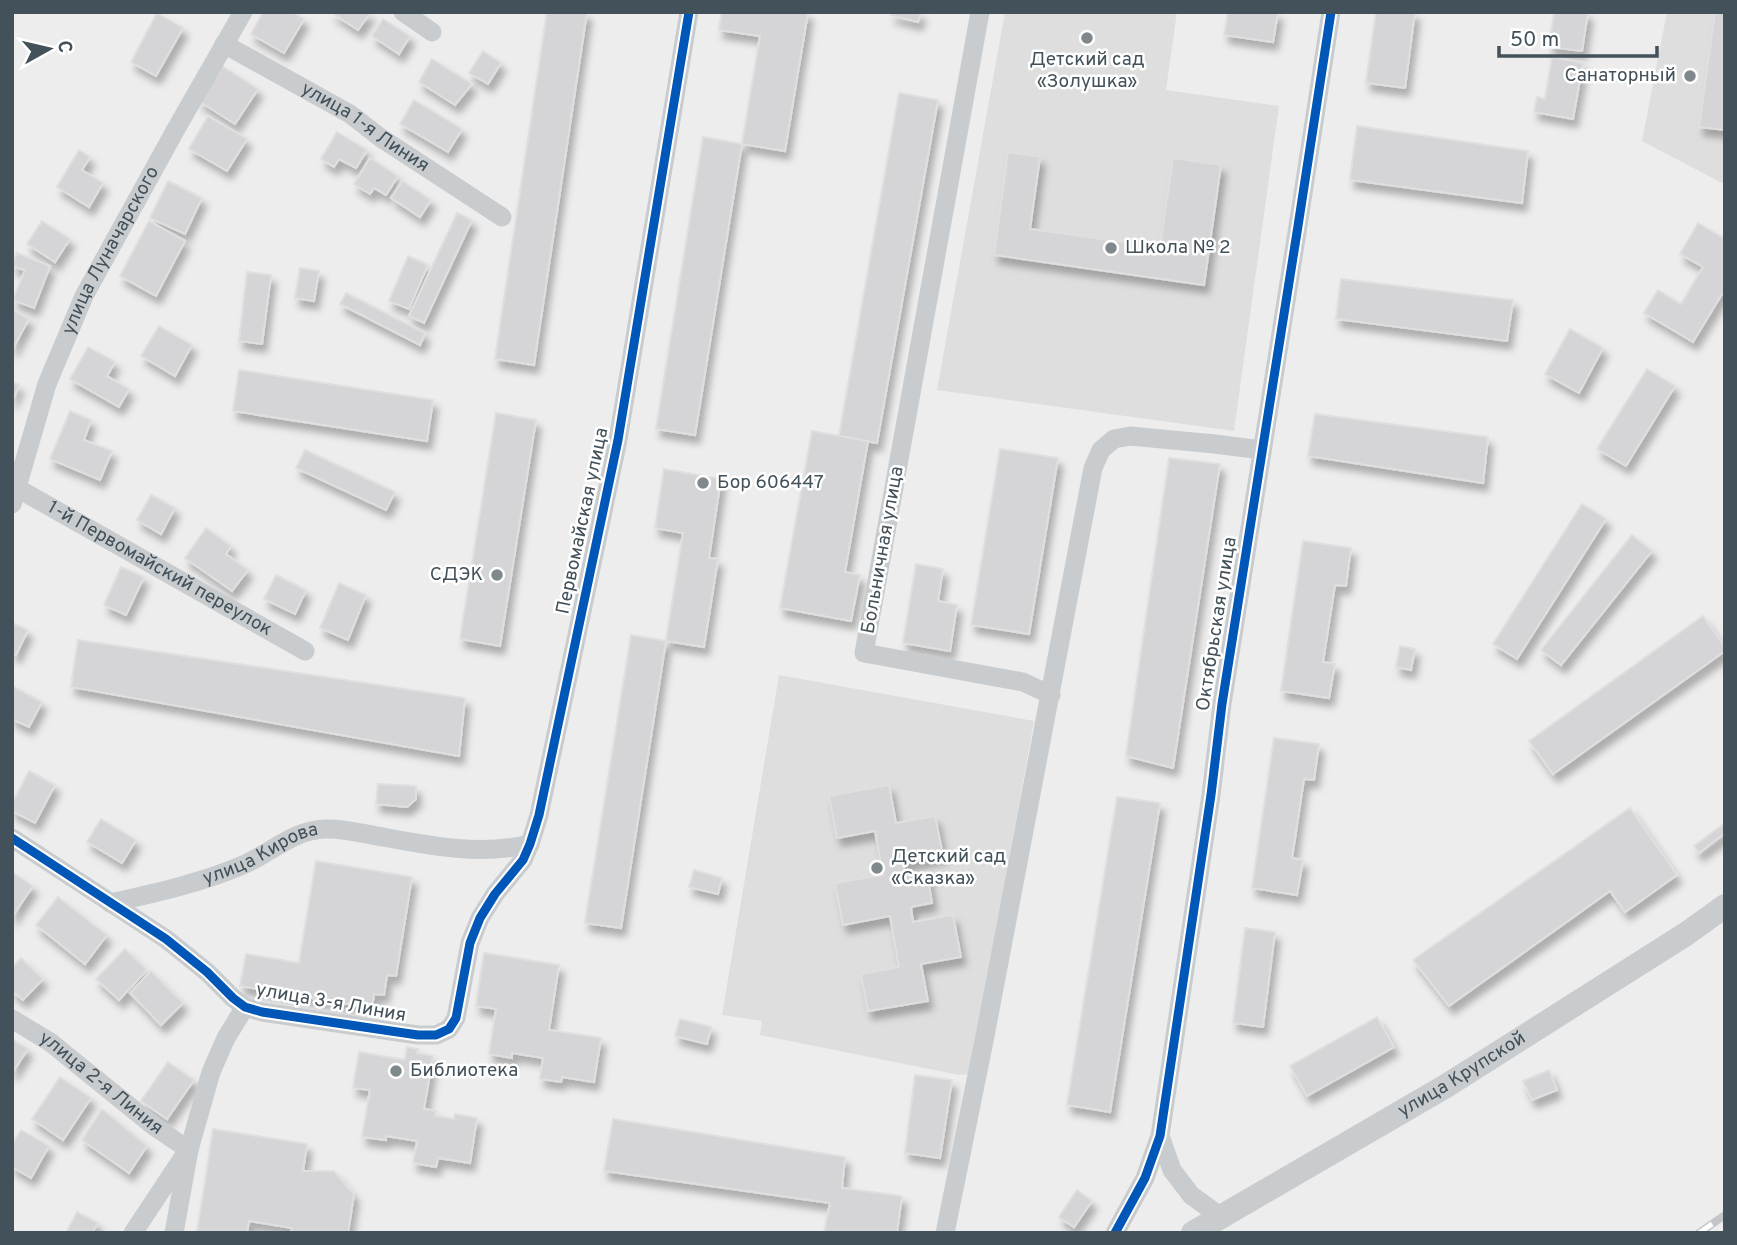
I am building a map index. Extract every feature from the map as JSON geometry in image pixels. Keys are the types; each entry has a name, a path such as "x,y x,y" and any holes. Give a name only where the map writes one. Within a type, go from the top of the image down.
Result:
{"street":[{"name":"улица Луначарского","path":"15,496 47,384 84,296 243,12"},
{"path":"403,12 432,32"},
{"name":"Первомайская улица","path":"456,1018 470,943 480,918 495,894 523,860 539,815 618,440 689,12"},
{"name":"Больничная улица","path":"980,12 864,653 1023,682 1051,695"},
{"name":"Октябрьская улица","path":"1115,1233 1145,1178 1160,1136 1222,704 1331,12"},
{"name":"улица 1-я Линия","path":"224,44 351,114 381,138 502,217"},
{"path":"945,1233 1093,467 1101,450 1114,439 1130,436 1262,450"},
{"name":"1-й Первомайский переулок","path":"15,496 305,651"},
{"name":"улица Кирова","path":"110,903 179,887 242,866 294,836 310,830 327,828 429,846 476,850 497,850 530,844"},
{"path":"12,838 110,903"},
{"name":"улица 3-я Линия","path":"110,903 166,939 245,1007 262,1012 418,1035 436,1035 449,1029 456,1018"},
{"name":"улица Крупской","path":"1193,1233 1446,1086 1725,906"},
{"name":"улица 3-я Линия","path":"174,1233 189,1150 211,1072 226,1038 245,1007"},
{"name":"улица 2-я Линия","path":"12,1019 50,1042 155,1127 189,1150"},
{"path":"1160,1136 1172,1170 1191,1195 1221,1217"},
{"name":"улица 3-я Линия","path":"133,1233 189,1150"}],"shaded area":[{"name":"Школа № 2","path":"1005,12 1177,12 1166,90 1279,106 1234,431 937,390"},
{"name":"Санаторный","path":"1667,12 1725,12 1725,183 1642,141"},
{"name":"Детский сад «Сказка»","path":"779,675 1034,721 970,1074 959,1075 760,1035 762,1021 722,1015"}],"building":[{"path":"263,12 292,12 304,19 284,53 251,34"},
{"path":"331,12 369,12 370,13 358,30"},
{"path":"547,12 587,12 534,365 495,359"},
{"path":"722,12 808,12 801,54 758,47 760,36 719,30"},
{"path":"722,12 808,12 785,151 742,144 760,36 719,30"},
{"path":"891,12 921,12 918,22 891,15"},
{"path":"1228,12 1278,12 1273,42 1224,35"},
{"path":"1376,12 1415,12 1405,88 1366,83"},
{"path":"1554,12 1588,12 1582,51 1549,47"},
{"path":"1715,12 1725,12 1725,130 1699,127"},
{"path":"157,13 183,28 156,76 131,62"},
{"path":"383,19 410,36 399,54 372,36"},
{"path":"483,51 501,63 488,84 469,73"},
{"path":"1552,57 1583,63 1573,119 1534,112 1537,97 1545,99"},
{"path":"432,59 472,84 455,105 419,82"},
{"path":"222,66 258,89 235,124 199,101"},
{"path":"899,93 938,100 877,443 839,436"},
{"path":"414,100 462,129 448,152 400,124"},
{"path":"208,116 247,139 227,171 189,149"},
{"path":"1357,126 1528,151 1522,203 1350,180"},
{"path":"337,132 367,150 356,168 339,159 334,167 321,159"},
{"path":"703,137 742,144 695,435 656,429"},
{"path":"79,150 90,157 82,170 103,183 89,207 57,187"},
{"path":"1008,152 1040,157 1030,229 1160,247 1173,158 1221,165 1204,285 994,255"},
{"path":"370,158 398,176 386,195 374,188 370,194 354,184"},
{"path":"168,181 202,198 185,234 150,218"},
{"path":"402,181 431,200 420,217 391,198"},
{"path":"457,213 472,220 424,323 409,316"},
{"path":"42,221 70,239 55,262 27,244"},
{"path":"149,221 185,241 156,296 120,276"},
{"path":"1698,223 1725,239 1725,296 1722,294 1693,342 1644,313 1658,290 1681,304 1703,267 1680,254"},
{"path":"17,253 50,266 34,308 13,300 25,270 12,266"},
{"path":"408,256 428,265 409,309 389,301"},
{"path":"300,268 319,271 314,301 295,298"},
{"path":"247,272 271,275 262,344 239,341"},
{"path":"1341,279 1513,300 1507,341 1336,319"},
{"path":"346,293 425,333 420,345 340,304"},
{"path":"12,310 29,319 12,350"},
{"path":"159,326 192,345 175,376 141,356"},
{"path":"1570,329 1603,348 1579,393 1545,374"},
{"path":"88,347 115,362 107,376 129,389 119,407 70,379"},
{"path":"1647,369 1675,386 1626,466 1597,449"},
{"path":"239,370 433,400 427,441 233,411"},
{"path":"12,382 19,385 12,401"},
{"path":"70,411 91,420 84,440 112,451 100,480 50,459"},
{"path":"496,413 536,420 500,646 460,639"},
{"path":"1315,414 1488,437 1483,483 1308,456"},
{"path":"812,431 868,441 845,572 860,575 851,621 780,608"},
{"path":"1000,449 1058,458 1029,634 971,625"},
{"path":"305,450 395,492 386,510 296,468"},
{"path":"1169,458 1220,464 1173,768 1126,756"},
{"path":"664,469 721,479 709,558 718,559 704,647 666,641 683,533 655,528"},
{"path":"151,495 175,508 161,534 137,520"},
{"path":"1582,504 1606,519 1517,659 1493,644"},
{"path":"206,528 231,546 226,554 248,570 232,591 185,558"},
{"path":"1632,535 1652,551 1561,665 1541,650"},
{"path":"1303,541 1351,548 1346,586 1335,585 1323,662 1335,664 1329,698 1281,691"},
{"path":"916,564 943,569 938,601 957,605 950,651 903,643"},
{"path":"121,567 144,577 126,615 104,605"},
{"path":"276,575 306,590 295,614 264,599"},
{"path":"339,583 366,595 348,640 320,628"},
{"path":"1703,616 1725,647 1725,651 1553,774 1529,741"},
{"path":"12,623 28,630 16,655 12,653"},
{"path":"631,635 666,641 621,928 585,923"},
{"path":"78,640 465,698 459,756 71,687"},
{"path":"1400,646 1415,649 1411,670 1396,667"},
{"path":"12,686 42,702 29,727 12,719"},
{"path":"1274,738 1319,744 1314,780 1304,779 1292,858 1303,860 1297,895 1252,888"},
{"path":"29,771 55,785 35,823 12,811 12,804"},
{"path":"378,784 416,786 416,799 407,807 376,804"},
{"path":"889,785 896,823 935,816 943,855 903,863 905,876 927,872 932,903 911,907 913,922 953,915 961,957 921,964 928,1001 868,1011 861,974 899,967 890,916 843,925 835,883 883,875 875,831 837,838 829,796"},
{"path":"1117,797 1160,803 1110,1112 1067,1105"},
{"path":"1630,808 1677,875 1625,912 1610,891 1449,1006 1413,960"},
{"path":"101,819 136,840 122,863 87,842"},
{"path":"1725,823 1725,833 1699,853 1694,846"},
{"path":"316,861 412,877 396,976 387,975 384,995 374,994 372,1008 240,986 246,954 299,963"},
{"path":"694,870 722,878 718,894 689,887"},
{"path":"12,872 33,886 12,917"},
{"path":"58,897 107,935 85,964 36,925"},
{"path":"1245,928 1275,932 1263,1027 1233,1023"},
{"path":"125,949 147,970 119,1000 96,979"},
{"path":"484,953 559,965 549,1030 601,1038 594,1082 562,1077 561,1082 540,1079 543,1058 512,1053 512,1058 489,1054 496,1009 476,1006"},
{"path":"21,958 43,979 23,1000 12,991 12,968"},
{"path":"151,971 183,1003 161,1025 130,993"},
{"path":"1377,1017 1394,1047 1307,1096 1290,1066"},
{"path":"680,1019 711,1027 707,1044 675,1036"},
{"path":"12,1039 28,1049 12,1073"},
{"path":"407,1047 418,1049 417,1053 433,1056 424,1109 436,1111 435,1116 454,1119 455,1114 477,1118 470,1163 438,1158 436,1167 413,1163 417,1141 386,1136 386,1140 362,1137 370,1090 353,1088 359,1052 405,1060"},
{"path":"168,1062 194,1080 167,1119 141,1101"},
{"path":"1549,1070 1557,1090 1532,1100 1523,1081"},
{"path":"915,1075 952,1080 940,1158 905,1153"},
{"path":"60,1077 91,1098 63,1140 32,1119"},
{"path":"102,1109 147,1146 129,1173 82,1140"},
{"path":"613,1119 845,1157 842,1188 902,1196 897,1233 824,1233 830,1203 604,1171"},
{"path":"213,1129 307,1144 303,1171 334,1171 354,1194 348,1233 291,1233 292,1228 249,1221 247,1233 197,1233"},
{"path":"21,1130 49,1146 31,1178 12,1167 12,1145"},
{"path":"1077,1190 1092,1201 1074,1227 1059,1217"},
{"path":"77,1212 98,1223 92,1233 66,1233"}],"railway":[{"path":"1699,1233 1725,1215"}],"cycle path":[{"path":"12,838 166,939 245,1007 262,1012 418,1035 436,1035 449,1029 456,1018 470,943 480,918 495,894 523,860 539,815 618,440 689,12"},
{"path":"1115,1233 1145,1178 1160,1136 1222,704 1331,12"}],"place":[{"name":"Детский сад «Золушка»","path":"1087,38"},
{"name":"Санаторный","path":"1690,76"},
{"name":"Школа № 2","path":"1111,248"},
{"name":"Бор 606447","path":"703,483"},
{"name":"СДЭК","path":"497,575"},
{"name":"Детский сад «Сказка»","path":"877,868"},
{"name":"Библиотека","path":"396,1071"}]}
